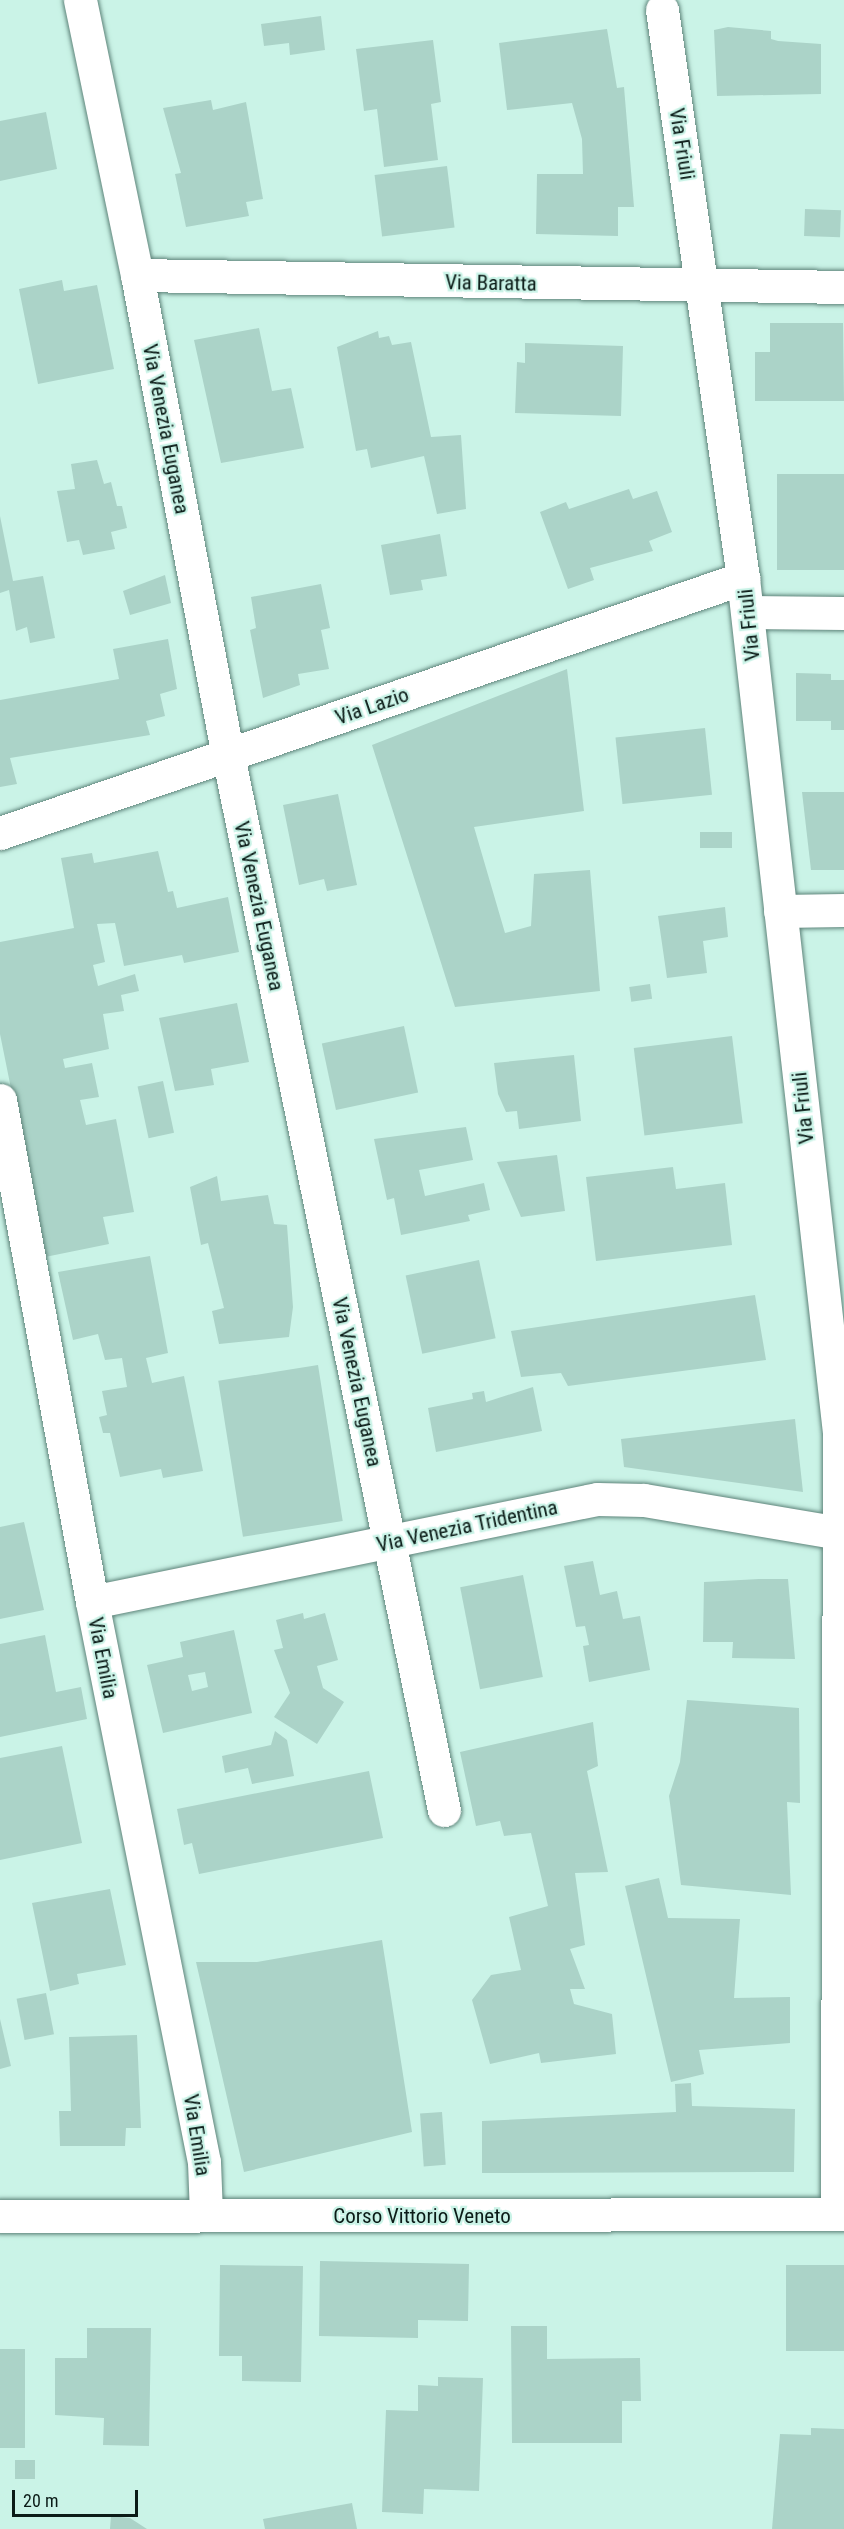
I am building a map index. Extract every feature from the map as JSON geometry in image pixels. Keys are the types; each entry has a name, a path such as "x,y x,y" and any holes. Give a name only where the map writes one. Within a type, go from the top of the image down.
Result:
{"street":[{"name":"Via Venezia Euganea","path":"80,0 137,275 228,755 444,1810"},
{"name":"Via Friuli","path":"662,10 705,288 748,612 780,910 830,1219 844,1534 841,2213"},
{"name":"Via Baratta","path":"137,275 705,288 844,288"},
{"name":"Via Lazio","path":"0,833 743,578"},
{"path":"748,612 844,613"},
{"path":"780,910 844,910"},
{"name":"Via Emilia","path":"0,1100 92,1602 204,2162 206,2215"},
{"name":"Via Venezia Tridentina","path":"92,1602 597,1499 644,1500 844,1534"},
{"name":"Corso Vittorio Veneto","path":"0,2216 841,2213"}],"building":[{"path":"321,16 325,50 290,55 289,43 264,46 261,24"},
{"path":"728,27 771,31 771,39 778,41 821,44 821,94 717,96 714,30"},
{"path":"607,29 617,88 624,87 634,207 618,207 618,236 536,234 537,174 583,174 582,139 572,103 507,110 499,43"},
{"path":"433,40 441,102 431,104 438,160 384,167 377,109 364,111 356,49"},
{"path":"211,100 213,110 246,102 263,199 246,202 249,216 186,227 175,174 181,173 163,108"},
{"path":"46,112 57,169 0,181 0,121"},
{"path":"447,166 455,228 382,236 375,175"},
{"path":"805,209 841,210 840,237 804,236"},
{"path":"62,280 64,291 97,285 114,369 38,384 19,289"},
{"path":"770,323 843,323 844,401 755,401 755,352 770,352"},
{"path":"259,328 272,391 291,388 304,448 221,463 194,340"},
{"path":"378,331 379,338 389,336 392,345 411,342 431,437 461,435 466,509 437,514 424,456 371,468 367,449 356,451 337,347"},
{"path":"525,343 623,346 621,416 515,413 517,362 525,363"},
{"path":"97,460 104,484 111,482 117,506 122,506 127,528 111,532 115,549 83,555 79,540 67,542 57,491 75,489 71,464"},
{"path":"777,474 844,474 844,570 777,570"},
{"path":"629,489 633,499 657,491 672,532 649,541 653,551 590,568 594,580 568,589 540,512 566,502 569,509"},
{"path":"0,516 13,581 43,576 55,638 30,643 27,627 16,631 9,590 0,593"},
{"path":"440,534 447,576 421,580 423,590 390,595 381,545"},
{"path":"165,575 171,603 130,615 123,591"},
{"path":"321,584 330,628 321,630 329,669 298,674 300,685 263,698 250,630 256,628 251,597"},
{"path":"168,639 177,689 160,694 165,716 146,721 150,735 10,758 17,784 0,787 0,700 119,679 113,649"},
{"path":"567,669 584,811 474,827 505,933 531,926 534,874 590,870 600,991 455,1007 372,745"},
{"path":"796,673 831,674 831,680 844,680 844,730 831,730 831,721 796,721"},
{"path":"705,728 712,795 622,804 615,737"},
{"path":"802,792 844,792 844,870 811,870"},
{"path":"338,794 357,885 327,891 324,879 299,885 283,805"},
{"path":"700,832 732,832 732,848 700,848"},
{"path":"158,851 168,892 173,891 177,908 228,897 239,952 184,963 182,955 124,966 115,923 97,924 105,962 93,965 98,986 135,974 139,991 121,995 124,1011 103,1014 109,1049 63,1059 65,1068 92,1063 99,1097 80,1100 86,1125 116,1119 134,1212 103,1217 109,1244 45,1257 0,1034 0,942 74,928 61,858 92,853 94,863"},
{"path":"725,907 728,937 703,941 707,973 667,978 658,916"},
{"path":"650,984 652,999 631,1002 629,987"},
{"path":"237,1003 249,1062 211,1069 214,1085 175,1091 159,1018"},
{"path":"404,1026 418,1093 336,1110 322,1043"},
{"path":"732,1036 743,1123 644,1135 634,1048"},
{"path":"574,1055 581,1121 519,1129 517,1111 506,1112 498,1094 494,1063"},
{"path":"163,1081 174,1133 149,1138 138,1086"},
{"path":"466,1127 473,1160 419,1170 425,1196 484,1183 490,1210 468,1215 470,1221 401,1235 394,1198 387,1200 374,1139"},
{"path":"557,1155 565,1211 521,1217 497,1162"},
{"path":"673,1167 676,1189 725,1183 732,1245 596,1261 586,1177"},
{"path":"217,1176 221,1201 268,1195 274,1224 287,1225 293,1307 289,1337 219,1344 212,1311 224,1308 208,1243 201,1245 190,1187"},
{"path":"150,1256 168,1353 146,1358 152,1383 184,1376 203,1471 163,1478 161,1469 120,1477 110,1433 103,1433 99,1417 107,1415 102,1391 127,1387 122,1358 105,1360 98,1334 73,1340 58,1272"},
{"path":"479,1260 496,1338 422,1354 406,1276"},
{"path":"755,1295 766,1360 568,1386 561,1373 521,1377 511,1331"},
{"path":"318,1365 343,1521 243,1537 218,1381"},
{"path":"533,1387 542,1431 436,1452 428,1408 473,1399 472,1393 484,1391 486,1402"},
{"path":"795,1419 803,1492 624,1467 621,1439"},
{"path":"24,1522 44,1610 0,1619 0,1527"},
{"path":"593,1561 600,1595 617,1591 623,1619 640,1616 650,1670 589,1682 583,1646 589,1645 585,1626 576,1627 564,1566"},
{"path":"523,1575 543,1677 480,1689 460,1587"},
{"path":"788,1579 795,1659 732,1658 733,1642 703,1642 704,1582"},
{"path":"303,1613 304,1619 325,1613 338,1660 317,1666 323,1688 344,1702 317,1744 274,1717 290,1693 274,1650 283,1648 276,1620"},
{"path":"234,1630 252,1713 163,1733 147,1665 183,1657 180,1642","holes":["205,1672 208,1687 192,1691 188,1675"]},
{"path":"45,1635 56,1692 81,1687 87,1719 0,1737 0,1644"},
{"path":"687,1700 799,1708 800,1803 787,1802 791,1895 681,1885 669,1796 680,1762"},
{"path":"593,1722 598,1766 587,1771 608,1872 575,1873 585,1945 570,1949 585,1989 570,1989 574,2004 612,2014 616,2054 541,2063 539,2053 490,2064 472,2000 491,1975 521,1970 509,1917 548,1906 531,1833 504,1836 500,1821 476,1826 460,1752"},
{"path":"275,1731 287,1740 294,1776 252,1784 248,1768 225,1773 222,1756 271,1745"},
{"path":"62,1746 82,1843 0,1860 0,1758"},
{"path":"369,1771 383,1838 199,1874 192,1843 184,1845 177,1809"},
{"path":"659,1878 668,1918 740,1919 734,1998 790,1997 790,2043 699,2050 704,2074 671,2082 625,1886"},
{"path":"110,1889 126,1965 77,1974 79,1984 50,1991 32,1903"},
{"path":"382,1940 412,2132 244,2172 196,1962 257,1962"},
{"path":"46,1993 54,2034 25,2040 17,1999"},
{"path":"0,2019 11,2066 0,2069"},
{"path":"137,2035 141,2128 126,2128 125,2146 60,2146 59,2111 71,2111 69,2037"},
{"path":"691,2083 692,2106 795,2109 794,2172 482,2173 482,2121 676,2112 675,2084"},
{"path":"442,2112 446,2165 424,2166 420,2114"},
{"path":"320,2261 469,2264 468,2321 418,2320 418,2338 319,2336"},
{"path":"220,2265 303,2266 301,2382 242,2381 242,2356 219,2356"},
{"path":"786,2265 844,2265 844,2351 786,2351"},
{"path":"511,2326 547,2326 547,2359 640,2358 641,2401 622,2401 622,2443 512,2443"},
{"path":"87,2328 151,2328 149,2446 103,2445 104,2418 55,2415 55,2358 87,2358"},
{"path":"0,2349 25,2349 25,2448 0,2448"},
{"path":"438,2377 483,2378 479,2491 424,2489 423,2514 382,2512 386,2410 418,2411 418,2385 438,2386"},
{"path":"811,2428 844,2429 844,2529 772,2529 780,2434 811,2435"},
{"path":"15,2460 35,2460 35,2479 15,2479"},
{"path":"352,2503 357,2529 265,2529 263,2519"},
{"path":"111,2516 130,2518 147,2529 110,2529"}]}
